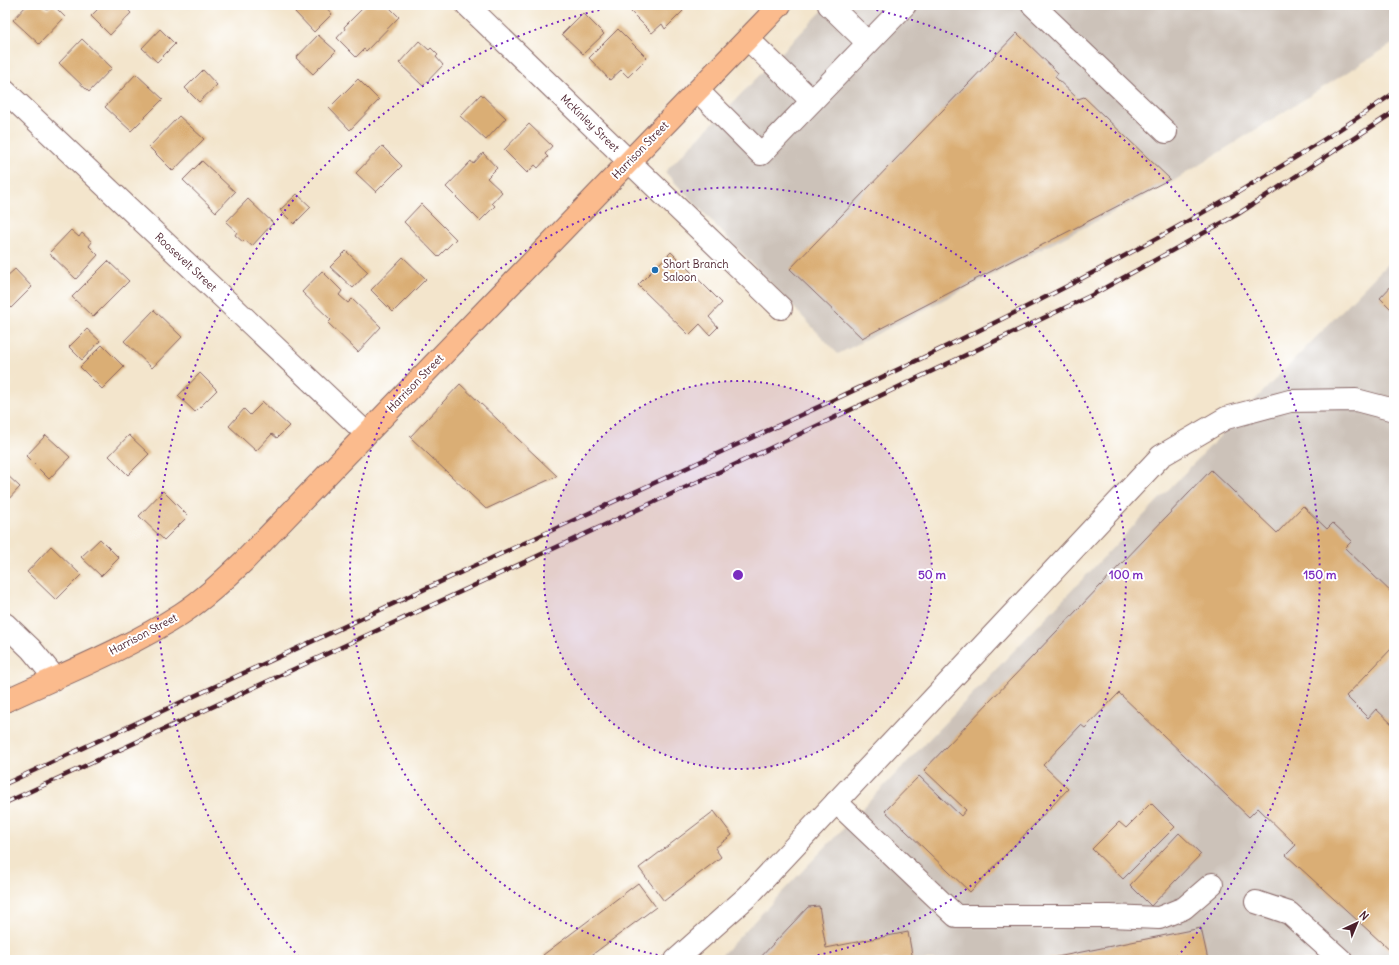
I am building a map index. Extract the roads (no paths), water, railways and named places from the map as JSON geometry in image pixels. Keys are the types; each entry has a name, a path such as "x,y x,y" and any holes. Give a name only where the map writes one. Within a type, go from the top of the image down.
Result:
{"main road":[{"name":"Harrison Street","path":"5,701 146,635 181,614 214,589 244,561 780,5"}],"street":[{"name":"McKinley Street","path":"467,5 781,308"},
{"path":"829,5 868,43"},
{"path":"698,91 760,154 906,5"},
{"path":"1033,5 1166,132"},
{"path":"748,39 812,101"},
{"name":"Roosevelt Street","path":"5,91 366,433"},
{"path":"676,960 748,896 1161,456 1226,418 1290,401 1356,400 1394,410"},
{"path":"5,624 31,649 55,678"},
{"path":"836,802 956,916 1110,916 1159,918 1184,908 1212,884"},
{"path":"1256,902 1289,913 1341,960"}],"railway":[{"path":"5,784 883,377 1058,291 1229,197 1313,147 1394,93"},
{"path":"5,803 762,452 1092,295 1238,214 1394,112"}],"place":[{"name":"Short Branch Saloon","path":"655,270"}]}
